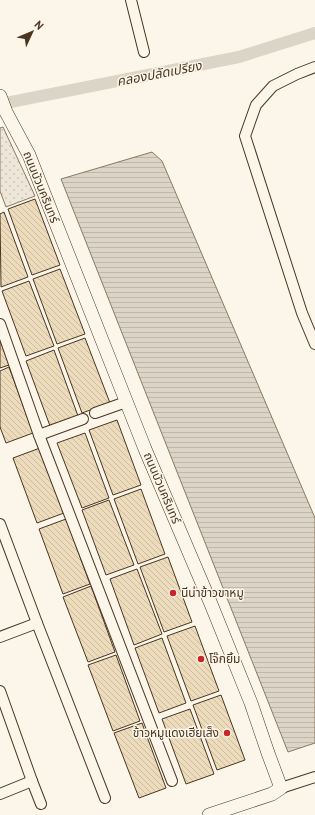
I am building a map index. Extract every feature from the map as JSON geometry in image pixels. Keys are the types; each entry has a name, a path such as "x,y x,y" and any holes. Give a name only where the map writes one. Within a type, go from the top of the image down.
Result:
{"street":[{"path":"131,0 144,52"},
{"path":"315,67 273,86 256,105 245,136 302,313 315,344"},
{"name":"ถนนบัวนครินทร์","path":"0,96 6,112 29,155 145,449 251,703 281,788"},
{"path":"0,324 39,435 172,781"},
{"path":"95,413 126,402"},
{"path":"39,435 83,418"},
{"path":"0,524 105,798"},
{"path":"0,637 37,623"},
{"path":"0,691 41,804"},
{"path":"209,815 272,794 281,788 315,777"},
{"path":"0,794 32,782"}],"shaded area":[{"path":"3,127 35,196 6,207 0,191 0,128"},
{"path":"152,152 162,161 315,518 315,743 288,752 61,179"}],"building":[{"path":"35,199 60,265 32,275 8,209"},
{"path":"4,212 28,277 1,287 0,214"},
{"path":"60,269 85,334 57,344 33,279"},
{"path":"29,281 54,346 26,356 2,291"},
{"path":"85,338 110,403 82,413 58,348"},
{"path":"0,340 9,365 0,368"},
{"path":"54,350 78,416 50,426 26,361"},
{"path":"9,367 33,433 6,443 0,427 0,371"},
{"path":"117,420 141,485 113,495 89,430"},
{"path":"85,433 109,498 82,508 57,443"},
{"path":"40,448 64,513 37,523 13,458"},
{"path":"141,489 165,554 138,564 114,499"},
{"path":"109,500 134,565 106,575 82,510"},
{"path":"66,519 90,584 63,594 39,529"},
{"path":"168,557 192,622 164,632 140,567"},
{"path":"137,569 162,634 134,645 110,579"},
{"path":"91,586 115,652 88,662 63,597"},
{"path":"195,626 219,691 191,701 167,636"},
{"path":"162,638 186,703 159,713 135,648"},
{"path":"116,655 140,721 113,731 88,665"},
{"path":"221,695 245,760 217,770 193,705"},
{"path":"190,709 214,774 186,784 162,719"},
{"path":"142,723 166,788 139,798 114,733"}],"waterway":[{"name":"คลองปลัดเปรียง","path":"0,104 239,57 315,33"}],"place":[{"name":"นีน่าข้าวขาหมู","path":"173,593"},
{"name":"โจ๊กยิ้ม","path":"201,659"},
{"name":"ข้าวหมูแดงเฮียเส็ง","path":"227,733"}]}
